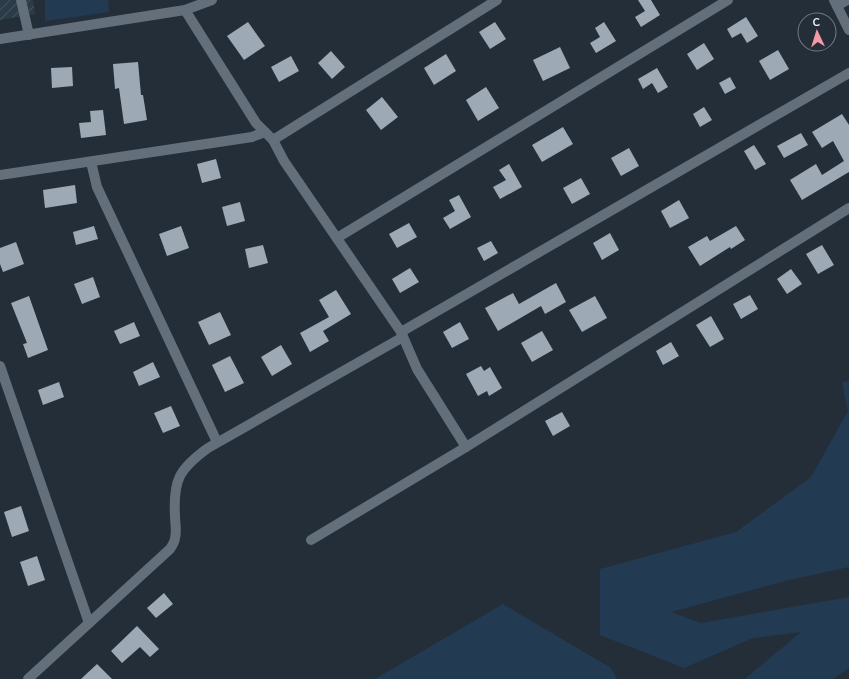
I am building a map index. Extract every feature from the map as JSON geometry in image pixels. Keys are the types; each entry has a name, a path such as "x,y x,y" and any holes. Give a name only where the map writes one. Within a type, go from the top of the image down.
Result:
{"street":[{"path":"22,0 29,35"},
{"path":"0,39 185,10 212,0"},
{"path":"273,140 497,0"},
{"path":"336,238 728,0"},
{"path":"847,0 835,3 849,30"},
{"path":"185,10 256,123 273,140 284,161 402,335 417,369 466,447"},
{"path":"28,679 170,549 175,538 174,496 177,482 185,467 195,457 217,442 849,73"},
{"path":"0,175 252,137 265,132"},
{"path":"91,162 98,188 217,442"},
{"path":"311,540 466,447 849,208"},
{"path":"0,366 88,624"}],"shaded area":[{"path":"0,0 33,0 35,14 0,20"},
{"path":"45,0 108,0 109,12 45,21"},
{"path":"849,381 849,567 789,580 671,612 701,623 849,597 849,668 833,679 745,679 801,632 753,638 684,668 600,635 600,569 736,532 811,477 848,411 842,382"},
{"path":"503,604 611,668 617,679 375,679"}],"building":[{"path":"638,0 651,0 660,15 641,27 635,17 645,11"},
{"path":"746,17 758,36 747,43 741,33 732,38 727,29"},
{"path":"248,22 265,46 244,60 227,36"},
{"path":"495,22 506,39 490,49 479,32"},
{"path":"604,22 616,41 596,53 590,43 600,37 595,28"},
{"path":"704,43 714,59 697,70 687,54"},
{"path":"560,47 570,68 543,81 533,60"},
{"path":"778,50 789,69 770,80 759,61"},
{"path":"331,51 345,67 332,79 318,63"},
{"path":"446,54 456,71 434,85 424,68"},
{"path":"291,56 299,71 279,82 271,67"},
{"path":"138,62 141,95 143,95 147,120 124,124 119,88 115,89 113,64"},
{"path":"72,67 73,86 52,88 51,68"},
{"path":"657,68 668,87 658,93 652,83 643,89 638,79"},
{"path":"730,77 736,88 725,94 719,83"},
{"path":"486,87 499,108 478,121 466,100"},
{"path":"382,97 398,117 381,130 366,110"},
{"path":"704,107 712,120 700,127 693,114"},
{"path":"103,110 106,135 81,138 79,123 91,122 90,111"},
{"path":"842,114 849,125 849,172 802,200 790,180 816,164 822,175 844,161 833,141 822,148 812,132"},
{"path":"563,127 573,144 542,162 532,145"},
{"path":"801,133 808,145 784,158 777,146"},
{"path":"754,145 766,164 755,170 744,151"},
{"path":"629,148 639,166 621,176 611,158"},
{"path":"216,159 221,178 202,183 197,164"},
{"path":"509,164 522,187 500,199 493,187 506,180 499,170"},
{"path":"581,178 590,194 572,204 563,188"},
{"path":"75,185 77,203 45,208 43,190"},
{"path":"459,195 471,217 450,229 443,218 455,211 449,200"},
{"path":"679,200 689,218 670,228 661,211"},
{"path":"240,202 245,221 227,226 222,207"},
{"path":"409,223 417,237 397,248 389,234"},
{"path":"94,226 98,239 76,245 73,232"},
{"path":"181,226 189,248 167,256 159,234"},
{"path":"736,226 745,240 731,249 730,247 700,266 688,247 707,236 710,241"},
{"path":"610,233 619,250 602,260 593,243"},
{"path":"491,241 498,253 484,261 477,248"},
{"path":"16,242 24,264 3,272 0,264 0,248"},
{"path":"263,245 268,263 249,268 245,249"},
{"path":"822,245 834,265 818,274 806,254"},
{"path":"410,268 419,282 400,293 392,279"},
{"path":"791,269 802,284 787,294 777,279"},
{"path":"93,277 100,297 82,304 74,284"},
{"path":"556,283 566,302 545,314 541,306 498,331 485,308 513,293 519,304"},
{"path":"336,290 351,314 323,331 329,341 310,352 300,333 329,317 319,300"},
{"path":"750,295 758,309 741,319 733,304"},
{"path":"29,296 48,350 28,358 23,344 27,343 11,303"},
{"path":"595,296 607,318 582,332 569,310"},
{"path":"220,312 231,335 209,345 198,322"},
{"path":"711,316 724,339 710,347 696,325"},
{"path":"134,322 140,336 120,344 114,331"},
{"path":"460,322 469,339 452,348 443,332"},
{"path":"542,331 553,350 532,362 521,343"},
{"path":"671,342 679,356 663,365 656,351"},
{"path":"281,345 292,364 272,376 261,357"},
{"path":"230,356 244,383 225,392 212,365"},
{"path":"153,362 160,377 139,386 133,372"},
{"path":"481,366 484,371 490,367 502,388 489,396 487,391 478,396 466,374"},
{"path":"59,382 64,397 43,405 38,390"},
{"path":"171,406 180,426 163,433 154,413"},
{"path":"562,412 570,426 553,436 545,421"},
{"path":"21,506 29,531 12,537 4,512"},
{"path":"37,556 45,580 28,586 20,562"},
{"path":"164,593 173,604 156,618 147,608"},
{"path":"137,626 159,649 150,657 140,647 122,663 111,651"},
{"path":"97,664 112,679 81,679"}]}
